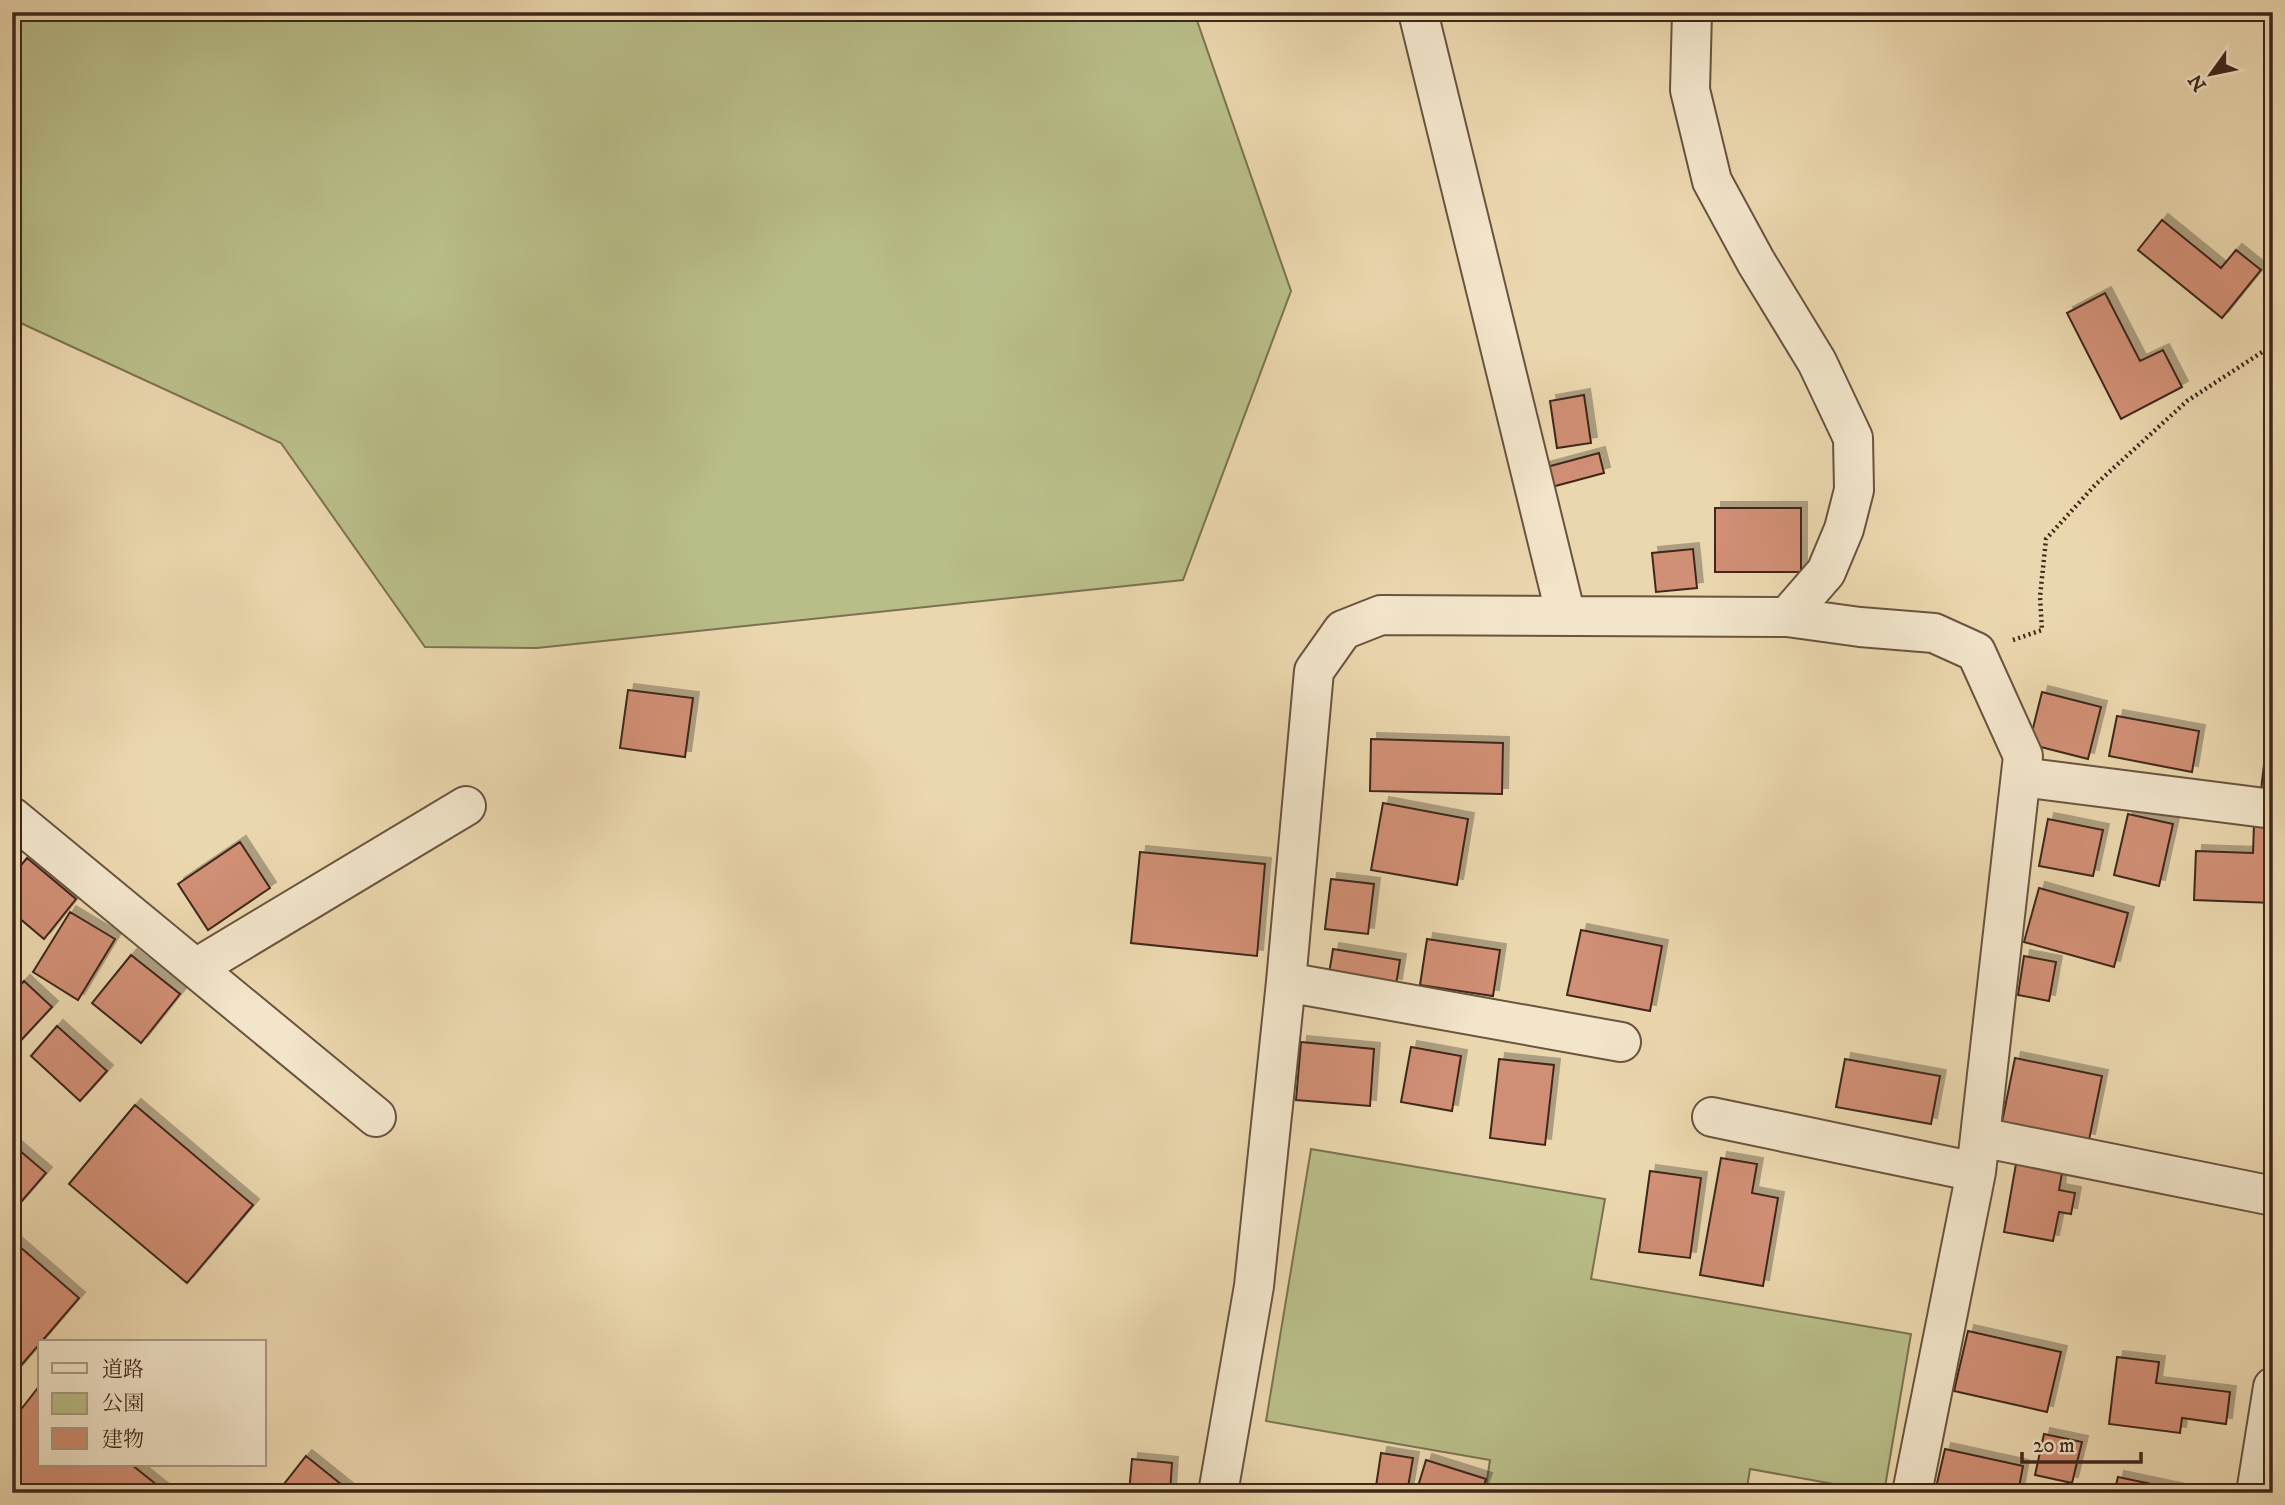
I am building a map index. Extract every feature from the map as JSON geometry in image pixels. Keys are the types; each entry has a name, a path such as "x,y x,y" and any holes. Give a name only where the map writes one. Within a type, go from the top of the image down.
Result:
{"street":[{"path":"1418,12 1566,616"},
{"path":"1692,12 1690,90 1712,181 1756,262 1817,362 1853,438 1854,490 1844,529 1826,572 1787,617"},
{"path":"1218,1493 1254,1286 1286,982 1314,671 1343,631 1381,615 1787,617 1934,633 1976,652 2023,756 1978,1155 1912,1493"},
{"path":"2021,777 2273,809"},
{"path":"196,968 466,806"},
{"path":"12,817 376,1117"},
{"path":"1286,982 1621,1042"},
{"path":"1712,1117 2273,1196"},
{"path":"2256,1493 2273,1387"}],"path":[{"path":"1976,652 2042,630 2040,597 2046,539 2096,484 2187,401 2273,345"}],"green space":[{"path":"12,12 1194,12 1291,291 1183,580 537,648 425,647 281,443 12,319"},
{"path":"1311,1149 1605,1199 1591,1279 1911,1334 1884,1493 1750,1469 1746,1493 1485,1493 1490,1460 1266,1421"}],"building":[{"path":"2162,220 2221,268 2236,250 2261,270 2222,318 2138,250"},
{"path":"2105,293 2140,361 2163,350 2182,387 2121,419 2067,313"},
{"path":"1584,395 1591,443 1557,448 1550,401"},
{"path":"1599,453 1604,473 1548,488 1543,468"},
{"path":"1715,508 1801,508 1801,572 1715,572"},
{"path":"1693,549 1697,588 1656,592 1652,553"},
{"path":"628,690 693,698 685,757 620,748"},
{"path":"2042,692 2101,707 2088,759 2029,744"},
{"path":"2117,716 2199,731 2192,772 2109,756"},
{"path":"2269,722 2273,723 2273,792 2261,790"},
{"path":"1371,739 1503,743 1502,794 1370,791"},
{"path":"1383,803 1468,819 1457,885 1371,870"},
{"path":"2128,814 2173,824 2159,886 2114,875"},
{"path":"2048,819 2103,830 2093,876 2039,866"},
{"path":"2254,823 2273,824 2273,903 2194,900 2196,851 2253,853"},
{"path":"240,842 270,888 208,930 178,884"},
{"path":"1140,852 1265,864 1257,956 1131,943"},
{"path":"27,858 76,899 44,939 12,912 12,876"},
{"path":"1331,879 1374,884 1368,934 1325,929"},
{"path":"2039,888 2128,913 2114,967 2024,942"},
{"path":"70,912 115,939 78,1000 33,972"},
{"path":"1581,930 1662,946 1650,1011 1567,995"},
{"path":"1427,939 1500,950 1493,996 1420,985"},
{"path":"1333,949 1400,960 1396,985 1329,974"},
{"path":"131,955 180,994 141,1043 92,1003"},
{"path":"2024,956 2056,962 2049,1001 2018,995"},
{"path":"24,981 52,1007 12,1050 12,994"},
{"path":"57,1026 107,1071 80,1101 31,1056"},
{"path":"1301,1042 1374,1049 1370,1106 1296,1100"},
{"path":"1411,1047 1461,1056 1452,1111 1401,1102"},
{"path":"2015,1058 2102,1076 2089,1140 2002,1122"},
{"path":"1499,1059 1554,1065 1545,1145 1490,1138"},
{"path":"1845,1059 1940,1076 1931,1124 1836,1107"},
{"path":"135,1105 253,1205 187,1283 69,1184"},
{"path":"12,1144 46,1173 14,1210 12,1208"},
{"path":"1721,1158 1757,1164 1752,1193 1778,1198 1763,1286 1700,1275"},
{"path":"2016,1164 2062,1173 2059,1190 2075,1193 2071,1214 2059,1212 2053,1241 2004,1232"},
{"path":"1650,1171 1701,1178 1690,1258 1639,1252"},
{"path":"12,1240 79,1298 43,1340 38,1340 38,1346 12,1376"},
{"path":"1968,1331 2061,1352 2047,1412 1954,1391"},
{"path":"2117,1357 2159,1362 2156,1383 2230,1392 2226,1424 2182,1418 2180,1433 2109,1424"},
{"path":"37,1389 38,1466 133,1466 167,1493 15,1493 12,1491 12,1421"},
{"path":"2044,1434 2082,1442 2072,1483 2035,1475"},
{"path":"1945,1449 2023,1466 2018,1493 1935,1492"},
{"path":"1381,1453 1413,1458 1407,1493 1375,1493"},
{"path":"306,1456 352,1493 277,1493"},
{"path":"1132,1459 1172,1463 1170,1493 1129,1493"},
{"path":"1426,1460 1486,1479 1481,1493 1416,1493"},
{"path":"2118,1477 2194,1493 2114,1493"}]}
